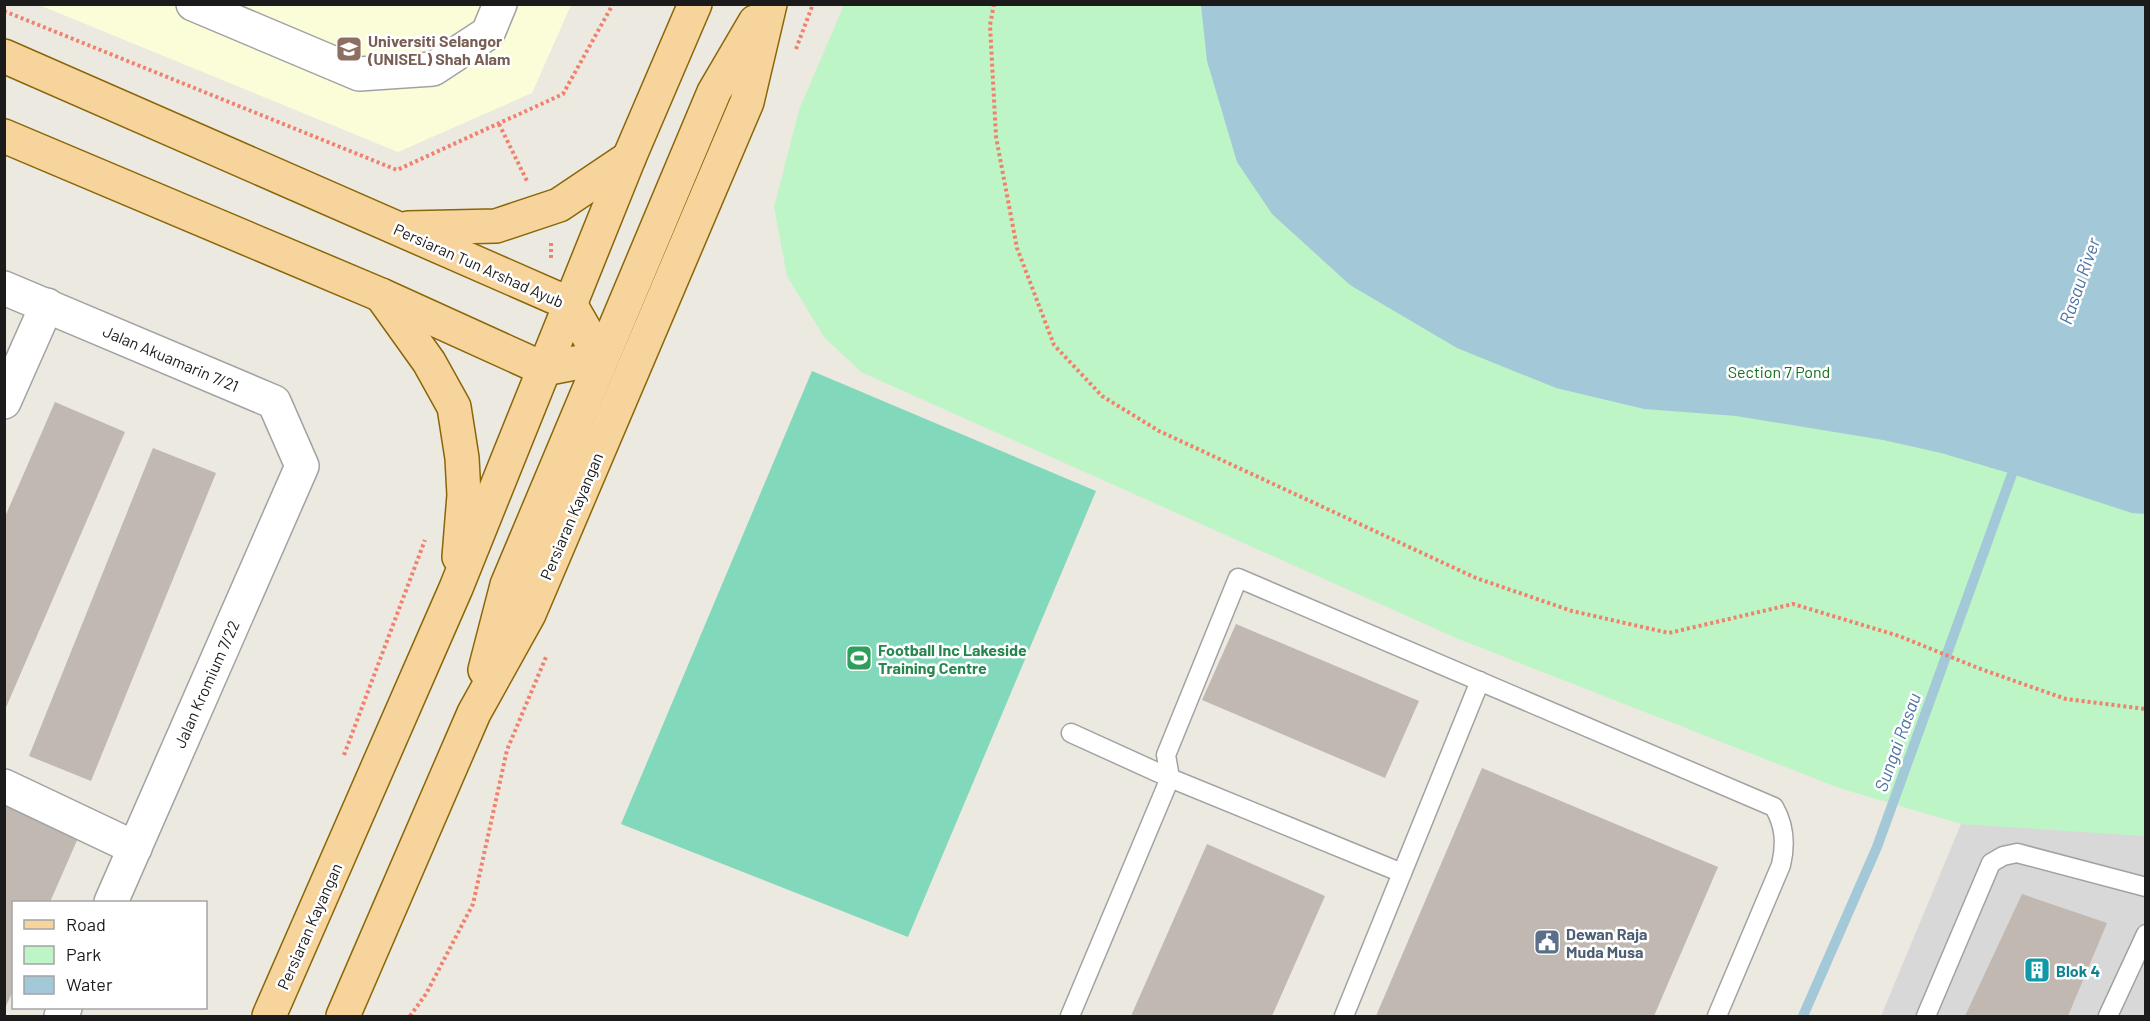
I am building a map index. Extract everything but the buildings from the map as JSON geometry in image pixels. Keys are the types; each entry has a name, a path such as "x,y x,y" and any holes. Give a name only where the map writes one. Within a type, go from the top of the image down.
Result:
{"main road":[{"name":"Persiaran Kayangan","path":"269,1017 456,588 629,158 695,4"},
{"path":"474,713 507,585 714,92 765,4"},
{"name":"Persiaran Kayangan","path":"343,1017 474,713 529,614 747,102 771,4"},
{"name":"Persiaran Tun Arshad Ayub","path":"4,56 570,304 601,358"},
{"path":"4,136 381,295 544,369 601,358"},
{"path":"397,228 496,226 559,205 629,158"},
{"path":"381,295 429,362 454,407 462,458 464,495 456,588"}],"street":[{"path":"194,4 359,74 433,69 488,33 500,4"},
{"name":"Jalan Akuamarin 7/21","path":"4,288 274,402 302,466"},
{"path":"4,402 47,305"},
{"name":"Jalan Kromium 7/22","path":"112,901 302,466"},
{"path":"4,786 135,848"}],"lane":[{"path":"1070,1017 1170,778 1166,755 1238,578 1774,807 1782,820 1784,835 1785,850 1781,865 1718,1017"},
{"path":"1344,1017 1480,681"},
{"path":"1071,733 1170,778 1402,873"},
{"path":"1926,1017 1991,863 2003,856 2017,853 2145,887"},
{"path":"2108,1017 2145,934"}],"path":[{"path":"994,4 990,25 996,137 1017,248 1054,345 1102,396 1159,431 1476,578 1572,611 1669,633 1793,604 1899,636 1978,668 2066,699 2145,709"},
{"path":"499,124 552,231 550,266 540,291"},
{"path":"342,760 426,537"}],"shaded area":[{"name":"Universiti Selangor (UNISEL) Shah Alam","path":"39,5 571,5 532,93 398,152"},
{"path":"1961,824 2145,827 2145,1016 1881,1016"}],"green space":[{"name":"Section 7 Pond","path":"844,5 2145,5 2145,836 1961,824 1839,788 1456,638 861,372 824,337 787,276 774,207 799,110"},
{"name":"Football Inc Lakeside Training Centre","path":"812,371 1096,491 908,937 621,824"}],"water":[{"name":"Section 7 Pond","path":"1201,5 2145,5 2145,514 2132,513 1941,453 1883,440 1736,416 1644,409 1556,388 1457,348 1350,285 1272,214 1237,162 1207,61"}],"waterway":[{"name":"Sungai Rasau","path":"1803,1016 1877,847 2012,474"}],"place":[{"name":"Universiti Selangor (UNISEL) Shah Alam","path":"349,49"},
{"name":"Football Inc Lakeside Training Centre","path":"859,658"},
{"name":"Dewan Raja Muda Musa","path":"1547,942"},
{"name":"Blok 4","path":"2037,970"}],"water label":[{"name":"Rasau River","path":"2079,281"}]}
